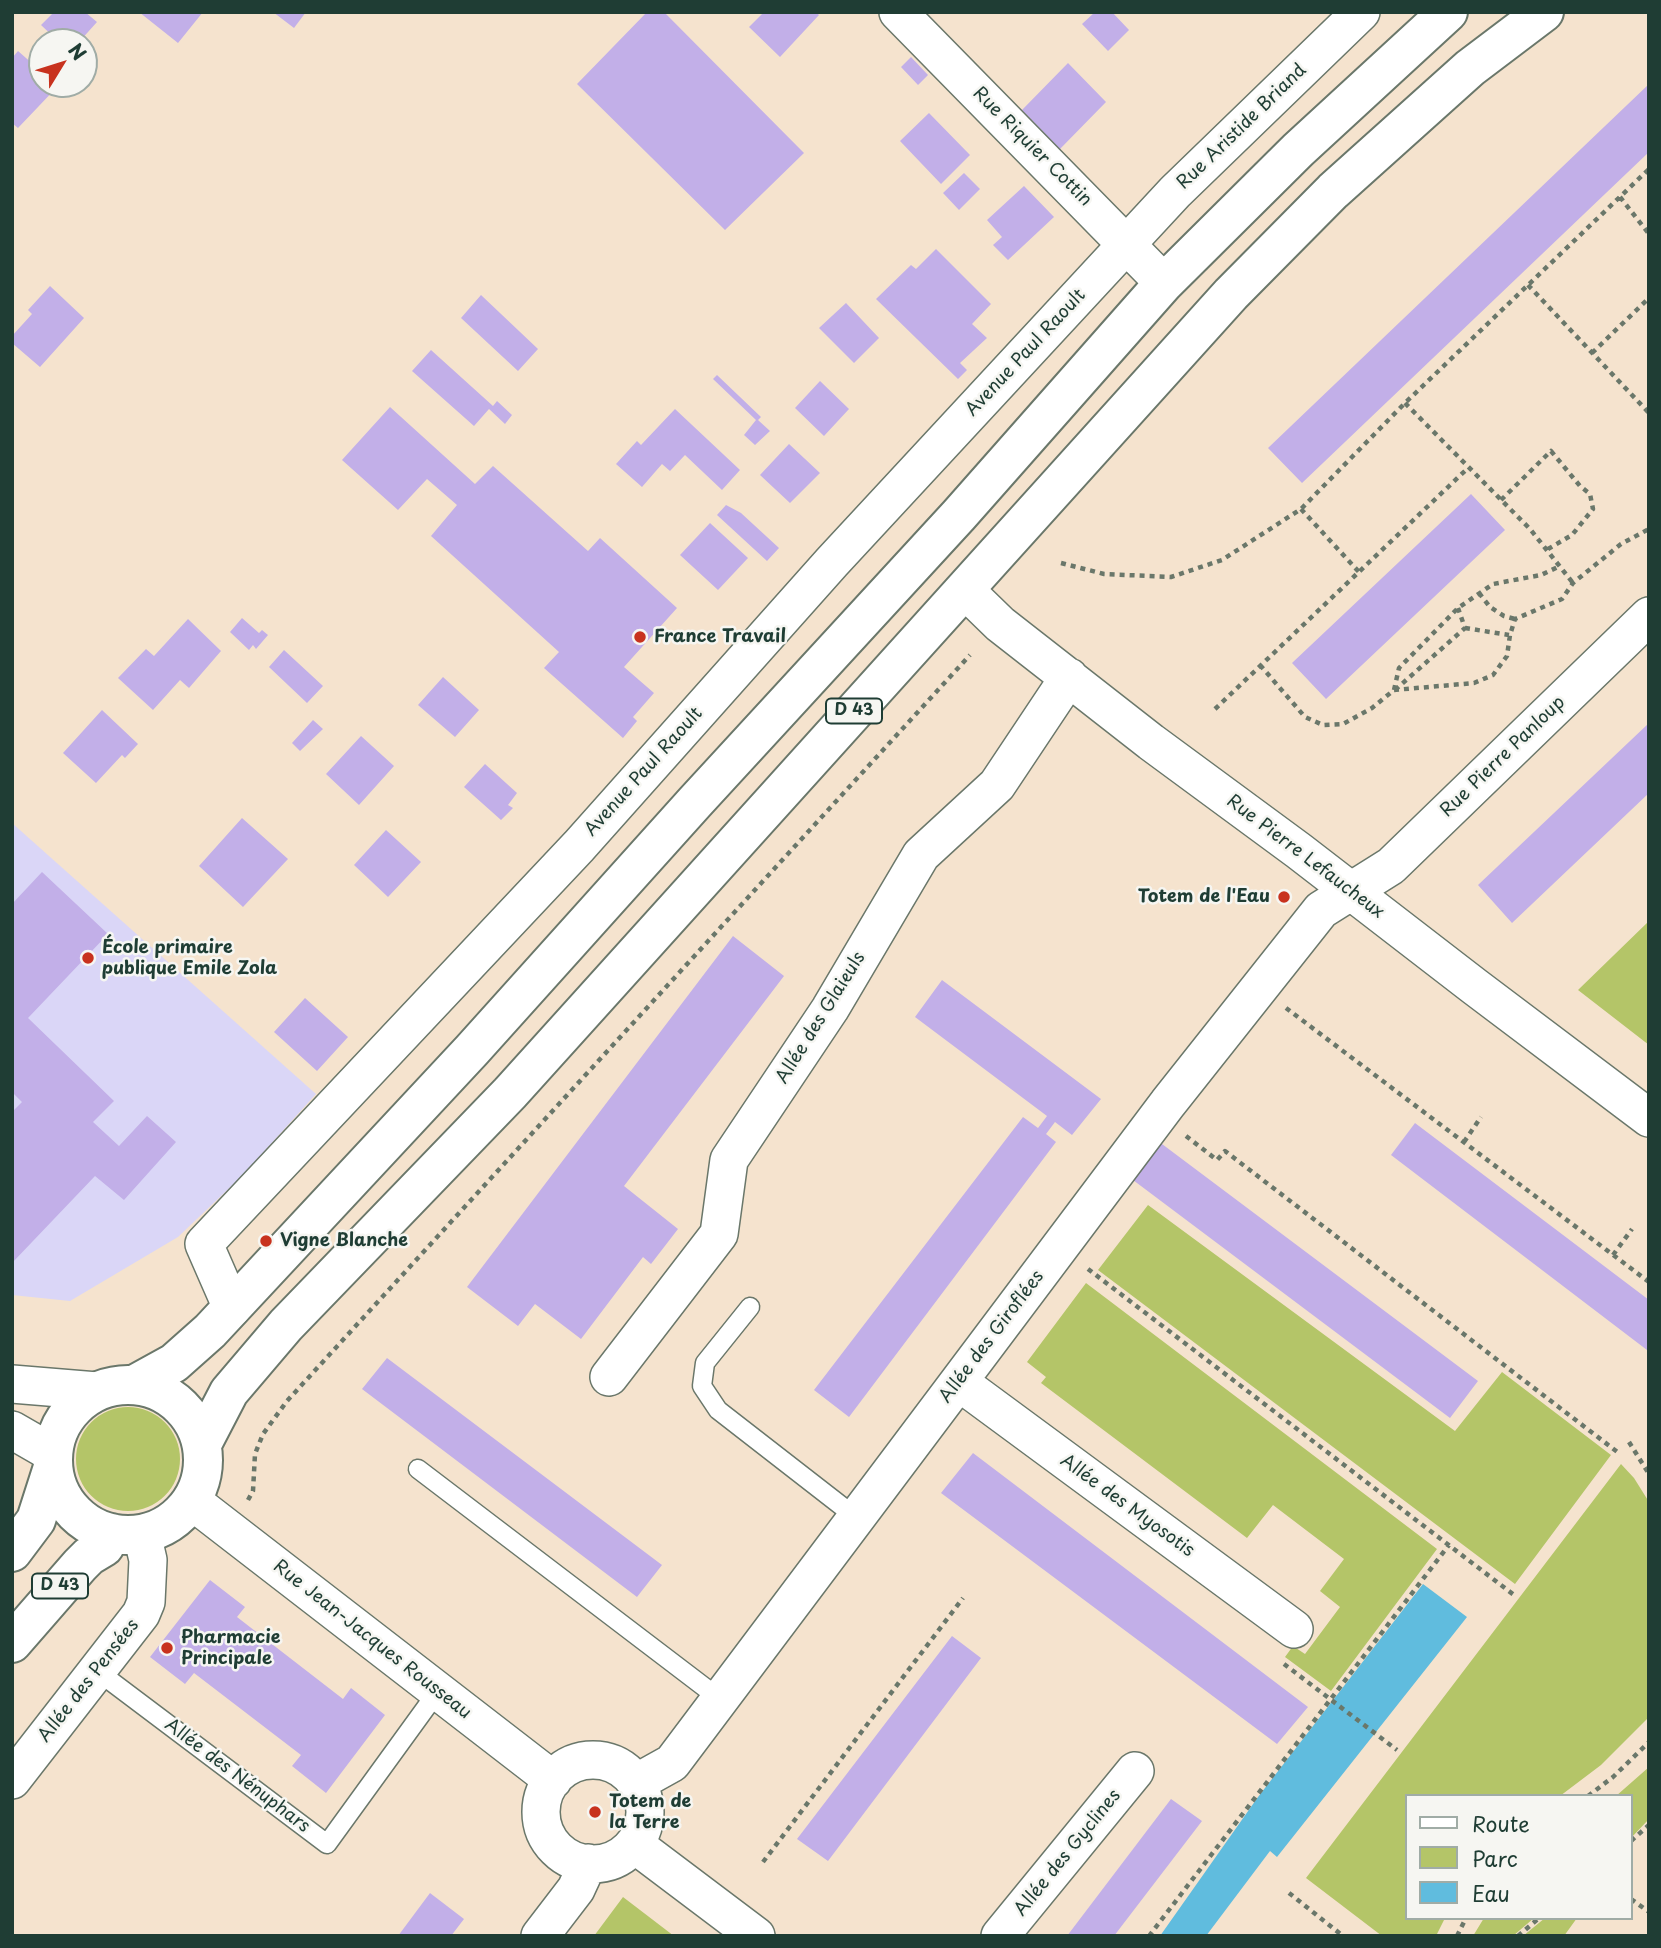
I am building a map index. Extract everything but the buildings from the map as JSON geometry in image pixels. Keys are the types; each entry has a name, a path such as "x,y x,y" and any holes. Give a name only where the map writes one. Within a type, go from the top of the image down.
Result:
{"main road":[{"path":"12,1552 36,1520 61,1426 71,1412 116,1388 174,1363 232,1308 472,1050 900,580 1164,284 1298,150 1448,12"},
{"name":"D 43","path":"202,1444 229,1392 286,1325 510,1093 1231,294 1343,182 1470,68 1544,12"},
{"path":"1164,284 1231,294"},
{"path":"1164,284 1167,365"},
{"path":"900,580 965,590 959,515"},
{"path":"53,1463 58,1486 66,1502 79,1517 94,1527 127,1534 159,1529 174,1520 192,1501 203,1473 202,1444 195,1426 184,1410 170,1397 153,1389 116,1388"},
{"name":"D 43","path":"12,1643 79,1565 89,1556 127,1534"}],"street":[{"name":"Rue Riquier Cottin","path":"898,12 1164,284"},
{"name":"Rue Aristide Briand","path":"1126,244 1175,192 1361,12"},
{"name":"Avenue Paul Raoult","path":"232,1308 204,1244 579,846 849,543 1126,244"},
{"name":"Rue Pierre Lefaucheux","path":"965,590 1000,624 1151,742 1649,1118"},
{"name":"Rue Pierre Panloup","path":"1350,890 1391,866 1649,616"},
{"name":"Allée des Glaieuls","path":"609,1377 719,1234 729,1160 830,1009 922,855 997,786 1069,677"},
{"name":"Allée des Giroflées","path":"636,1783 672,1763 1158,1115 1321,910 1350,890"},
{"name":"Allée des Myosotis","path":"959,1382 1294,1629"},
{"path":"12,1384 116,1388"},
{"path":"12,1430 45,1449 53,1463"},
{"name":"Rue Jean-Jacques Rousseau","path":"192,1501 552,1780"},
{"name":"Allée des Pensées","path":"12,1780 142,1614 146,1602 148,1560 127,1534"},
{"path":"598,1760 615,1765 629,1774 636,1783 645,1805 645,1822 628,1851 613,1860 596,1864 580,1862 564,1855 552,1843 544,1828 541,1812 552,1780 565,1768 598,1760"},
{"name":"Allée des Gyclines","path":"1000,1936 1135,1771"},
{"path":"634,1844 756,1936"},
{"path":"540,1936 576,1889 588,1863"}],"lane":[{"path":"750,1307 705,1363 702,1386 718,1410 857,1518"},
{"path":"418,1469 720,1699"},
{"name":"Allée des Nénuphars","path":"96,1670 327,1844 438,1691"}],"path":[{"path":"1061,563 1104,574 1171,577 1222,561 1301,509 1405,403 1649,169"},
{"path":"1620,197 1649,234"},
{"path":"1528,285 1649,413"},
{"path":"1592,353 1649,299"},
{"path":"1405,403 1548,549 1573,583"},
{"path":"1501,500 1551,451 1590,494 1593,509 1572,535 1548,549"},
{"path":"1215,709 1468,468"},
{"path":"1301,509 1359,572"},
{"path":"1479,593 1490,607 1515,619 1562,598 1573,583 1621,544 1649,529"},
{"path":"1394,690 1399,668 1458,608 1493,584 1541,575 1560,566"},
{"path":"1458,608 1465,628"},
{"path":"1394,690 1474,683 1493,675 1507,656 1515,619"},
{"path":"1260,665 1305,717 1323,725 1343,724 1373,709 1465,628 1510,635"},
{"path":"248,1502 253,1492 255,1454 263,1434 287,1401 970,655"},
{"path":"1260,988 1649,1282"},
{"path":"1158,1115 1217,1160 1225,1151 1620,1454"},
{"path":"1464,1142 1481,1117"},
{"path":"1613,1255 1632,1229"},
{"path":"1059,1248 1514,1595"},
{"path":"1629,1442 1649,1474"},
{"path":"1149,1936 1449,1545"},
{"path":"763,1862 963,1598"},
{"path":"1330,1699 1397,1750"},
{"path":"1590,1794 1613,1777 1649,1742"},
{"path":"1633,1839 1649,1825"},
{"path":"1289,1893 1343,1936"},
{"path":"1633,1900 1649,1912"},
{"path":"1457,1936 1465,1920"},
{"path":"1518,1936 1537,1920"}],"shaded area":[{"name":"École primaire publique Emile Zola","path":"12,823 316,1094 241,1177 178,1237 70,1301 12,1295"}],"green space":[{"path":"1649,921 1649,1045 1578,990"},
{"path":"1148,1205 1455,1431 1502,1372 1611,1455 1515,1584 1098,1270"},
{"path":"1086,1283 1437,1549 1331,1691 1285,1657 1293,1646 1305,1654 1340,1607 1320,1591 1344,1559 1273,1505 1247,1538 1041,1383 1046,1377 1027,1362"},
{"path":"128,1407 148,1411 165,1422 176,1439 180,1459 176,1479 165,1496 148,1507 128,1511 108,1507 91,1496 80,1479 76,1459 80,1439 91,1422 108,1411"},
{"path":"1621,1464 1634,1478 1649,1502 1649,1717 1601,1765 1563,1794 1406,1794 1406,1920 1444,1920 1436,1936 1382,1936 1306,1878"},
{"path":"1649,1767 1649,1819 1633,1836 1633,1794 1618,1794"},
{"path":"623,1897 674,1936 594,1936"},
{"path":"1483,1920 1532,1920 1513,1936 1473,1936"},
{"path":"1543,1920 1576,1920 1564,1936 1523,1936"}],"water":[{"path":"1423,1584 1467,1617 1277,1857 1270,1851 1206,1936 1160,1936 1258,1797"}],"place":[{"name":"France Travail","path":"640,637"},
{"name":"Totem de l'Eau","path":"1284,897"},
{"name":"École primaire publique Emile Zola","path":"88,958"},
{"name":"Vigne Blanche","path":"266,1241"},
{"name":"Pharmacie Principale","path":"167,1648"},
{"name":"Totem de la Terre","path":"595,1812"}]}
